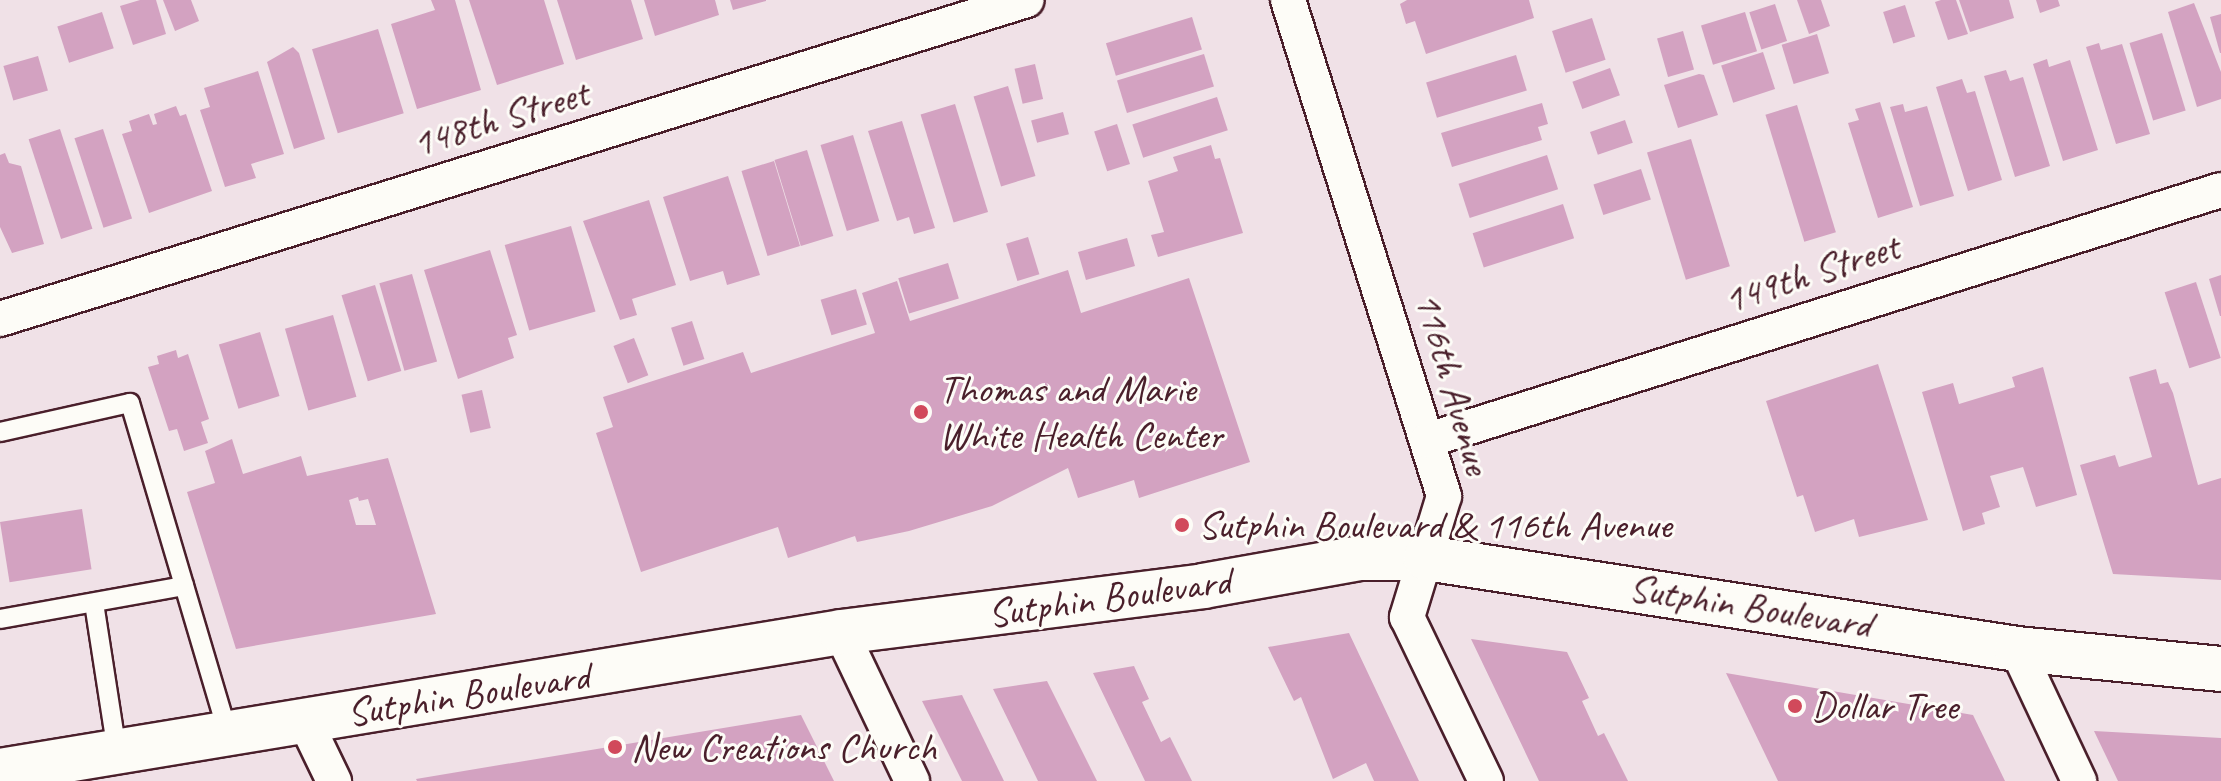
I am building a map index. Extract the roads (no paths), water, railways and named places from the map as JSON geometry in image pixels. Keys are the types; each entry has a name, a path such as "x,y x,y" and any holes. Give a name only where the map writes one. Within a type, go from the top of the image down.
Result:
{"main road":[{"name":"Sutphin Boulevard","path":"0,771 841,632 1203,586 1360,558 1426,558 2017,649 2221,669"}],"street":[{"name":"148th Street","path":"0,319 1027,0"},
{"name":"116th Avenue","path":"1288,0 1444,496 1407,617 1486,781"},
{"name":"149th Street","path":"1428,440 2221,190"},
{"path":"841,632 912,781"},
{"path":"2017,649 2079,781"},
{"path":"305,721 334,781"}],"lane":[{"path":"0,432 130,403 228,733"},
{"path":"0,619 184,586"},
{"path":"94,603 117,752"}],"place":[{"name":"Thomas and Marie White Health Center","path":"921,412"},
{"name":"Sutphin Boulevard & 116th Avenue","path":"1182,525"},
{"name":"Dollar Tree","path":"1795,706"},
{"name":"New Creations Church","path":"615,747"}]}
